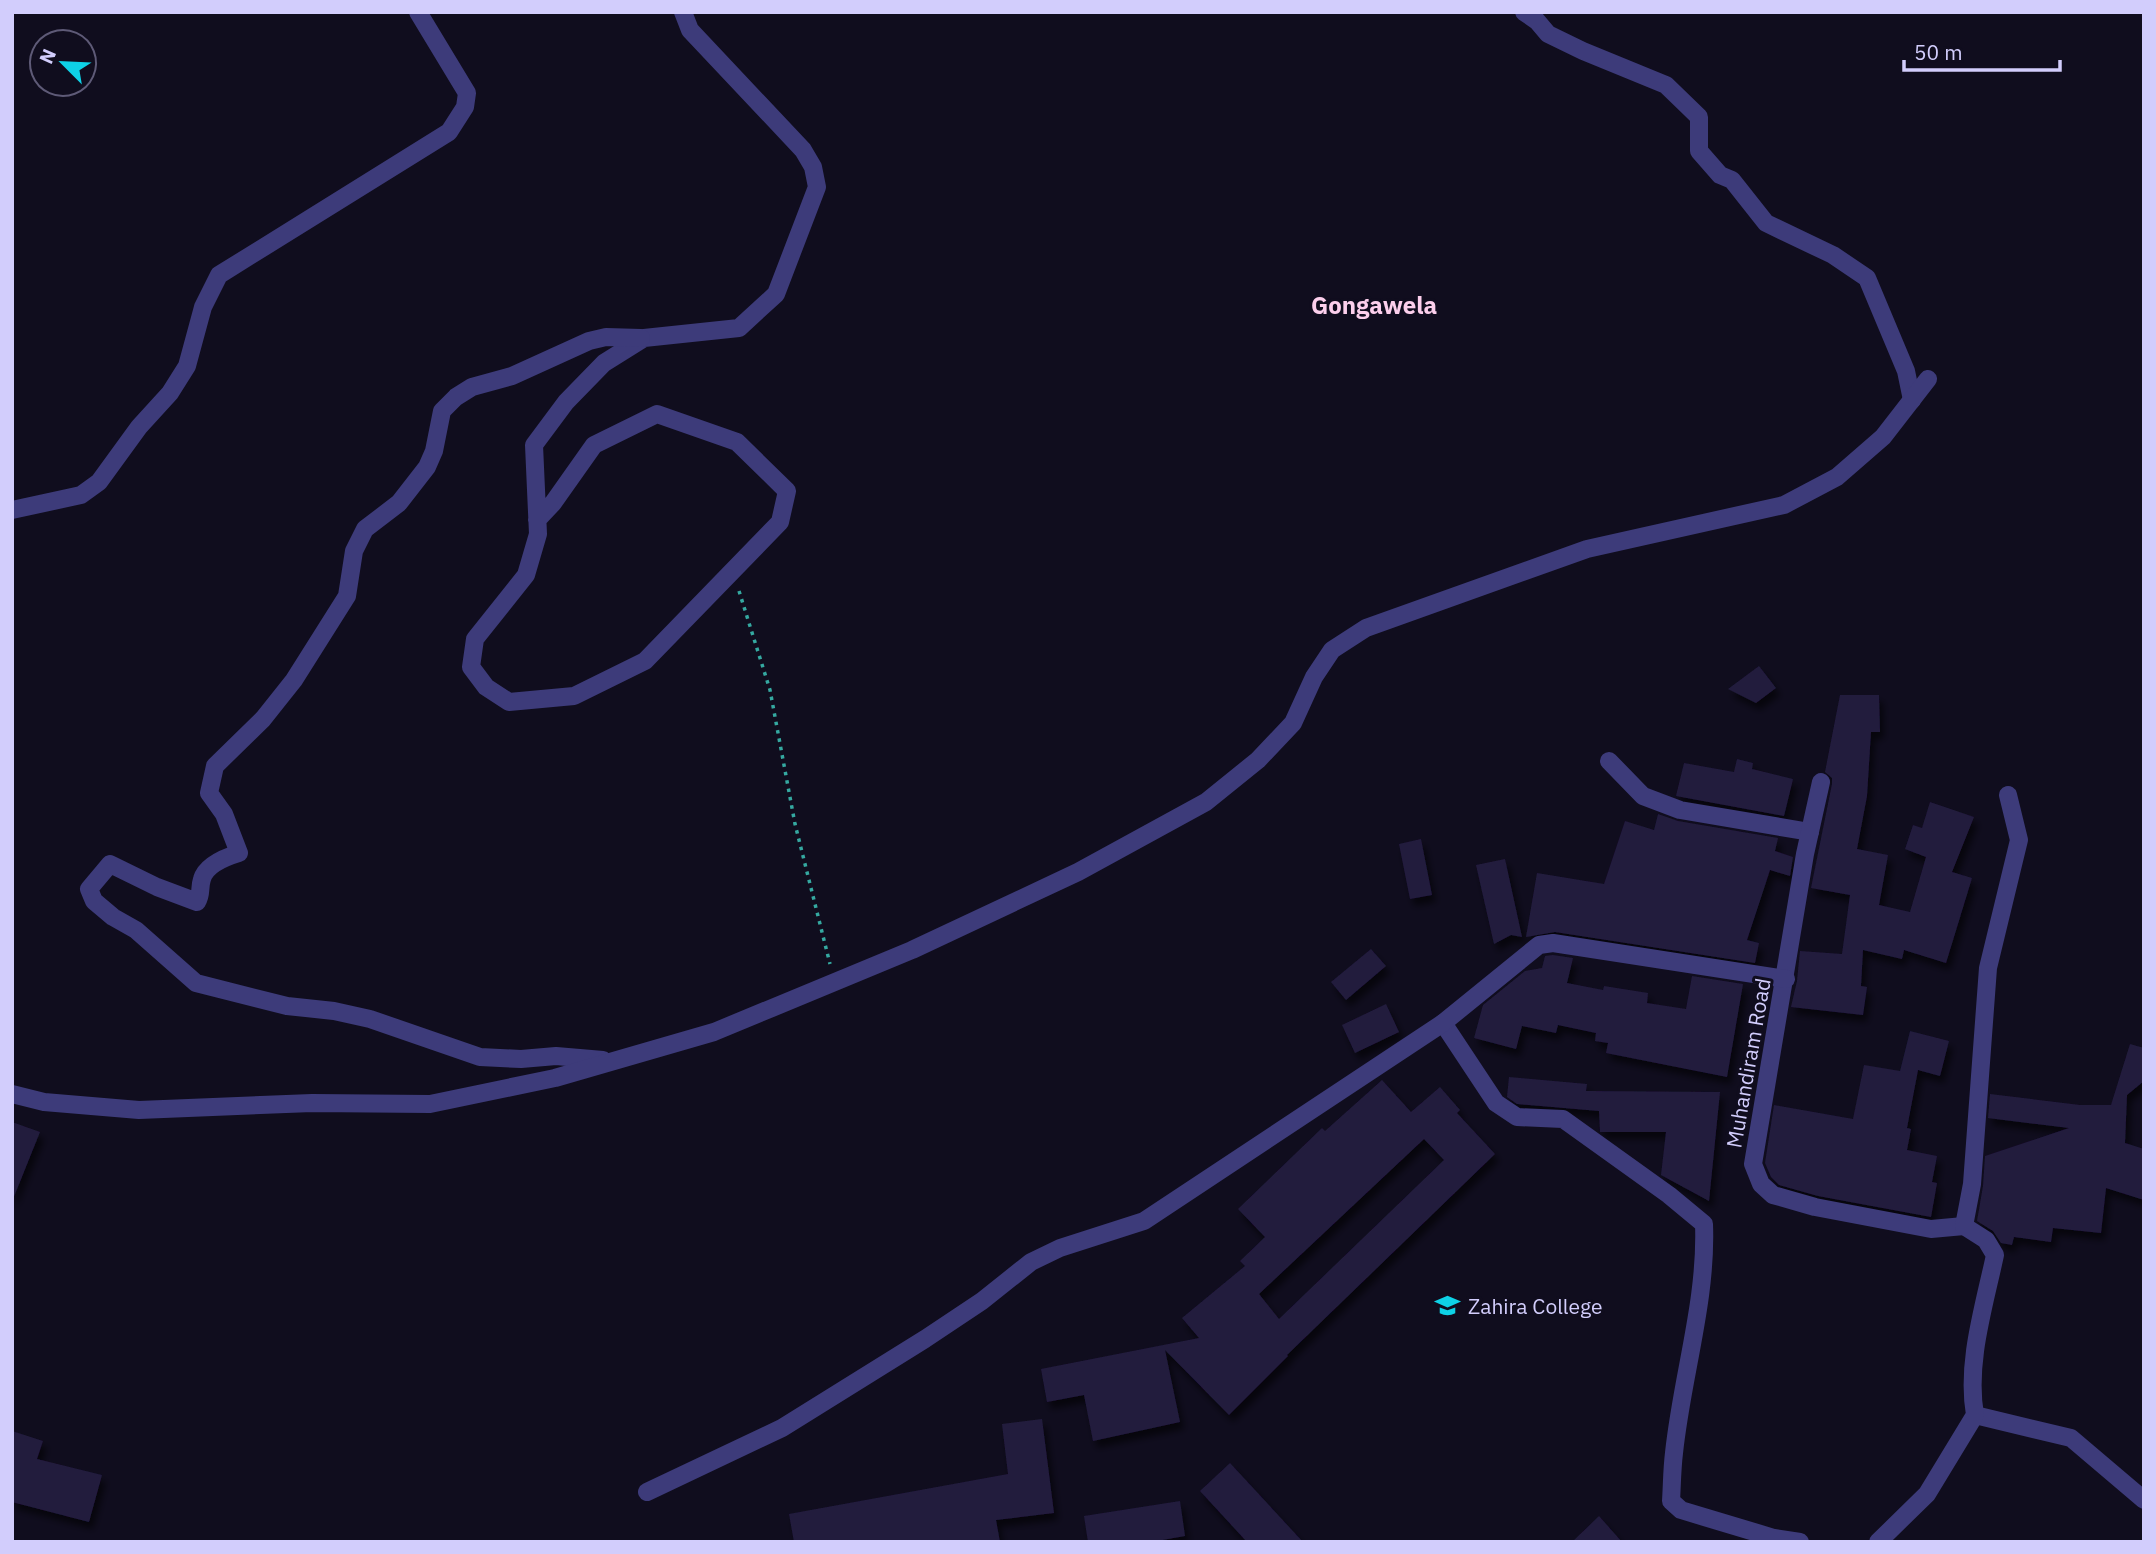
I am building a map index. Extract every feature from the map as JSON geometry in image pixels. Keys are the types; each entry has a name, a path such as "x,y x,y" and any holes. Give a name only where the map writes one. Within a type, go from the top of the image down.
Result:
{"street":[{"path":"12,510 81,495 99,482 139,427 170,393 187,366 202,307 219,275 449,132 465,107 467,93 418,12"},
{"path":"614,1061 556,1056 521,1059 480,1057 370,1019 334,1011 287,1006 196,983 136,930 114,918 94,901 89,889 110,864 156,887 197,902 201,895 202,879 209,868 226,857 239,853 224,814 209,793 215,766 263,719 294,680 347,596 354,551 365,529 399,503 427,467 434,451 443,411 456,397 472,387 512,376 589,341 606,337 644,338 739,328 776,293 817,187 813,167 803,150 690,30 683,12"},
{"path":"1524,12 1537,21 1548,34 1666,85 1699,117 1699,151 1720,175 1732,180 1766,223 1833,254 1867,278 1906,371 1912,400"},
{"path":"537,520 553,503 594,445 657,414 737,442 787,491 780,522 645,661 574,696 509,702 486,687 471,667 475,639 526,575 538,534 537,520 534,446 566,402 604,363 644,338"},
{"path":"12,1094 44,1102 139,1110 312,1103 430,1104 555,1078 714,1032 912,950 1078,872 1206,802 1258,760 1293,723 1314,677 1332,650 1366,628 1587,549 1784,505 1836,477 1884,437 1928,379"},
{"path":"1609,761 1643,796 1680,810 1810,832"},
{"name":"Muhandiram Road","path":"1821,782 1753,1164 1761,1184 1773,1195 1815,1207 1931,1229 1964,1226"},
{"path":"1878,1542 1927,1494 1975,1415 1971,1392 1979,1333 1995,1255 1986,1240 1964,1226 1972,1184 1988,968 2019,840 2008,795"},
{"path":"647,1492 782,1428 982,1301 1031,1262 1060,1248 1144,1221 1443,1023 1539,945 1553,943 1786,979"},
{"path":"1443,1023 1496,1103 1517,1117 1563,1119 1669,1195 1704,1224 1701,1292 1674,1452 1671,1501 1681,1510 1774,1538 1800,1542"},
{"path":"1975,1415 2071,1438 2144,1500"}],"path":[{"path":"738,589 770,691 795,824 835,982"}],"building":[{"path":"1759,666 1776,688 1756,703 1728,689"},
{"path":"1840,695 1879,695 1880,732 1871,732 1867,796 1857,849 1888,855 1879,905 1910,912 1926,857 1905,849 1913,825 1922,828 1930,802 1974,817 1952,872 1972,878 1946,963 1904,950 1902,959 1863,950 1861,986 1867,987 1863,1015 1791,1007 1800,951 1842,954 1850,895 1811,888 1832,784 1832,778 1825,772"},
{"path":"1737,759 1753,763 1752,769 1793,779 1784,816 1676,796 1684,763 1734,772"},
{"path":"1658,814 1678,821 1778,838 1775,851 1793,857 1790,876 1770,870 1747,940 1759,943 1755,963 1555,932 1526,937 1537,873 1604,884 1625,821 1654,830"},
{"path":"1421,839 1432,895 1410,899 1399,844"},
{"path":"1505,859 1522,937 1511,935 1494,944 1476,865"},
{"path":"1371,949 1386,966 1346,1000 1331,982"},
{"path":"1545,956 1573,958 1567,983 1603,990 1604,986 1648,993 1647,1003 1686,1009 1692,976 1743,984 1727,1077 1606,1053 1608,1043 1595,1041 1596,1033 1558,1025 1556,1033 1522,1026 1516,1049 1474,1038 1483,1005 1525,971 1542,968"},
{"path":"1386,1004 1399,1032 1355,1053 1342,1025"},
{"path":"1910,1031 1949,1041 1940,1076 1918,1070 1907,1128 1911,1129 1907,1150 1937,1156 1932,1182 1937,1183 1931,1217 1818,1196 1779,1185 1771,1177 1765,1163 1774,1105 1853,1119 1864,1065 1900,1071"},
{"path":"2130,1044 2144,1048 2144,1081 2127,1095 2125,1143 2144,1149 2144,1200 2106,1188 2101,1233 2053,1228 2051,1242 2014,1237 2012,1245 2001,1243 1993,1231 1977,1221 1985,1156 2069,1128 1988,1118 1990,1094 2080,1105 2111,1105"},
{"path":"1509,1077 1587,1084 1586,1091 1720,1092 1709,1201 1661,1175 1666,1132 1600,1132 1599,1111 1517,1104 1507,1097"},
{"path":"1382,1080 1411,1112 1440,1087 1460,1110 1457,1113 1495,1154 1287,1355 1229,1415 1165,1350 1180,1422 1093,1441 1084,1395 1047,1402 1041,1369 1199,1338 1182,1318 1245,1266 1240,1261 1265,1237 1238,1209 1322,1128 1325,1131","holes":["1424,1139 1444,1160 1279,1319 1259,1294"]},
{"path":"12,1122 40,1132 13,1199 12,1199"},
{"path":"1042,1419 1054,1513 996,1520 1000,1542 794,1542 789,1514 1008,1474 1002,1424"},
{"path":"12,1431 43,1441 37,1459 102,1475 89,1522 12,1502"},
{"path":"1230,1463 1303,1542 1247,1542 1200,1491"},
{"path":"1180,1501 1185,1536 1151,1542 1088,1542 1084,1516"},
{"path":"1599,1516 1622,1542 1572,1542"}],"place":[{"name":"Zahira College","path":"1448,1306"}],"district":[{"name":"Gongawela","path":"1374,305"}]}
